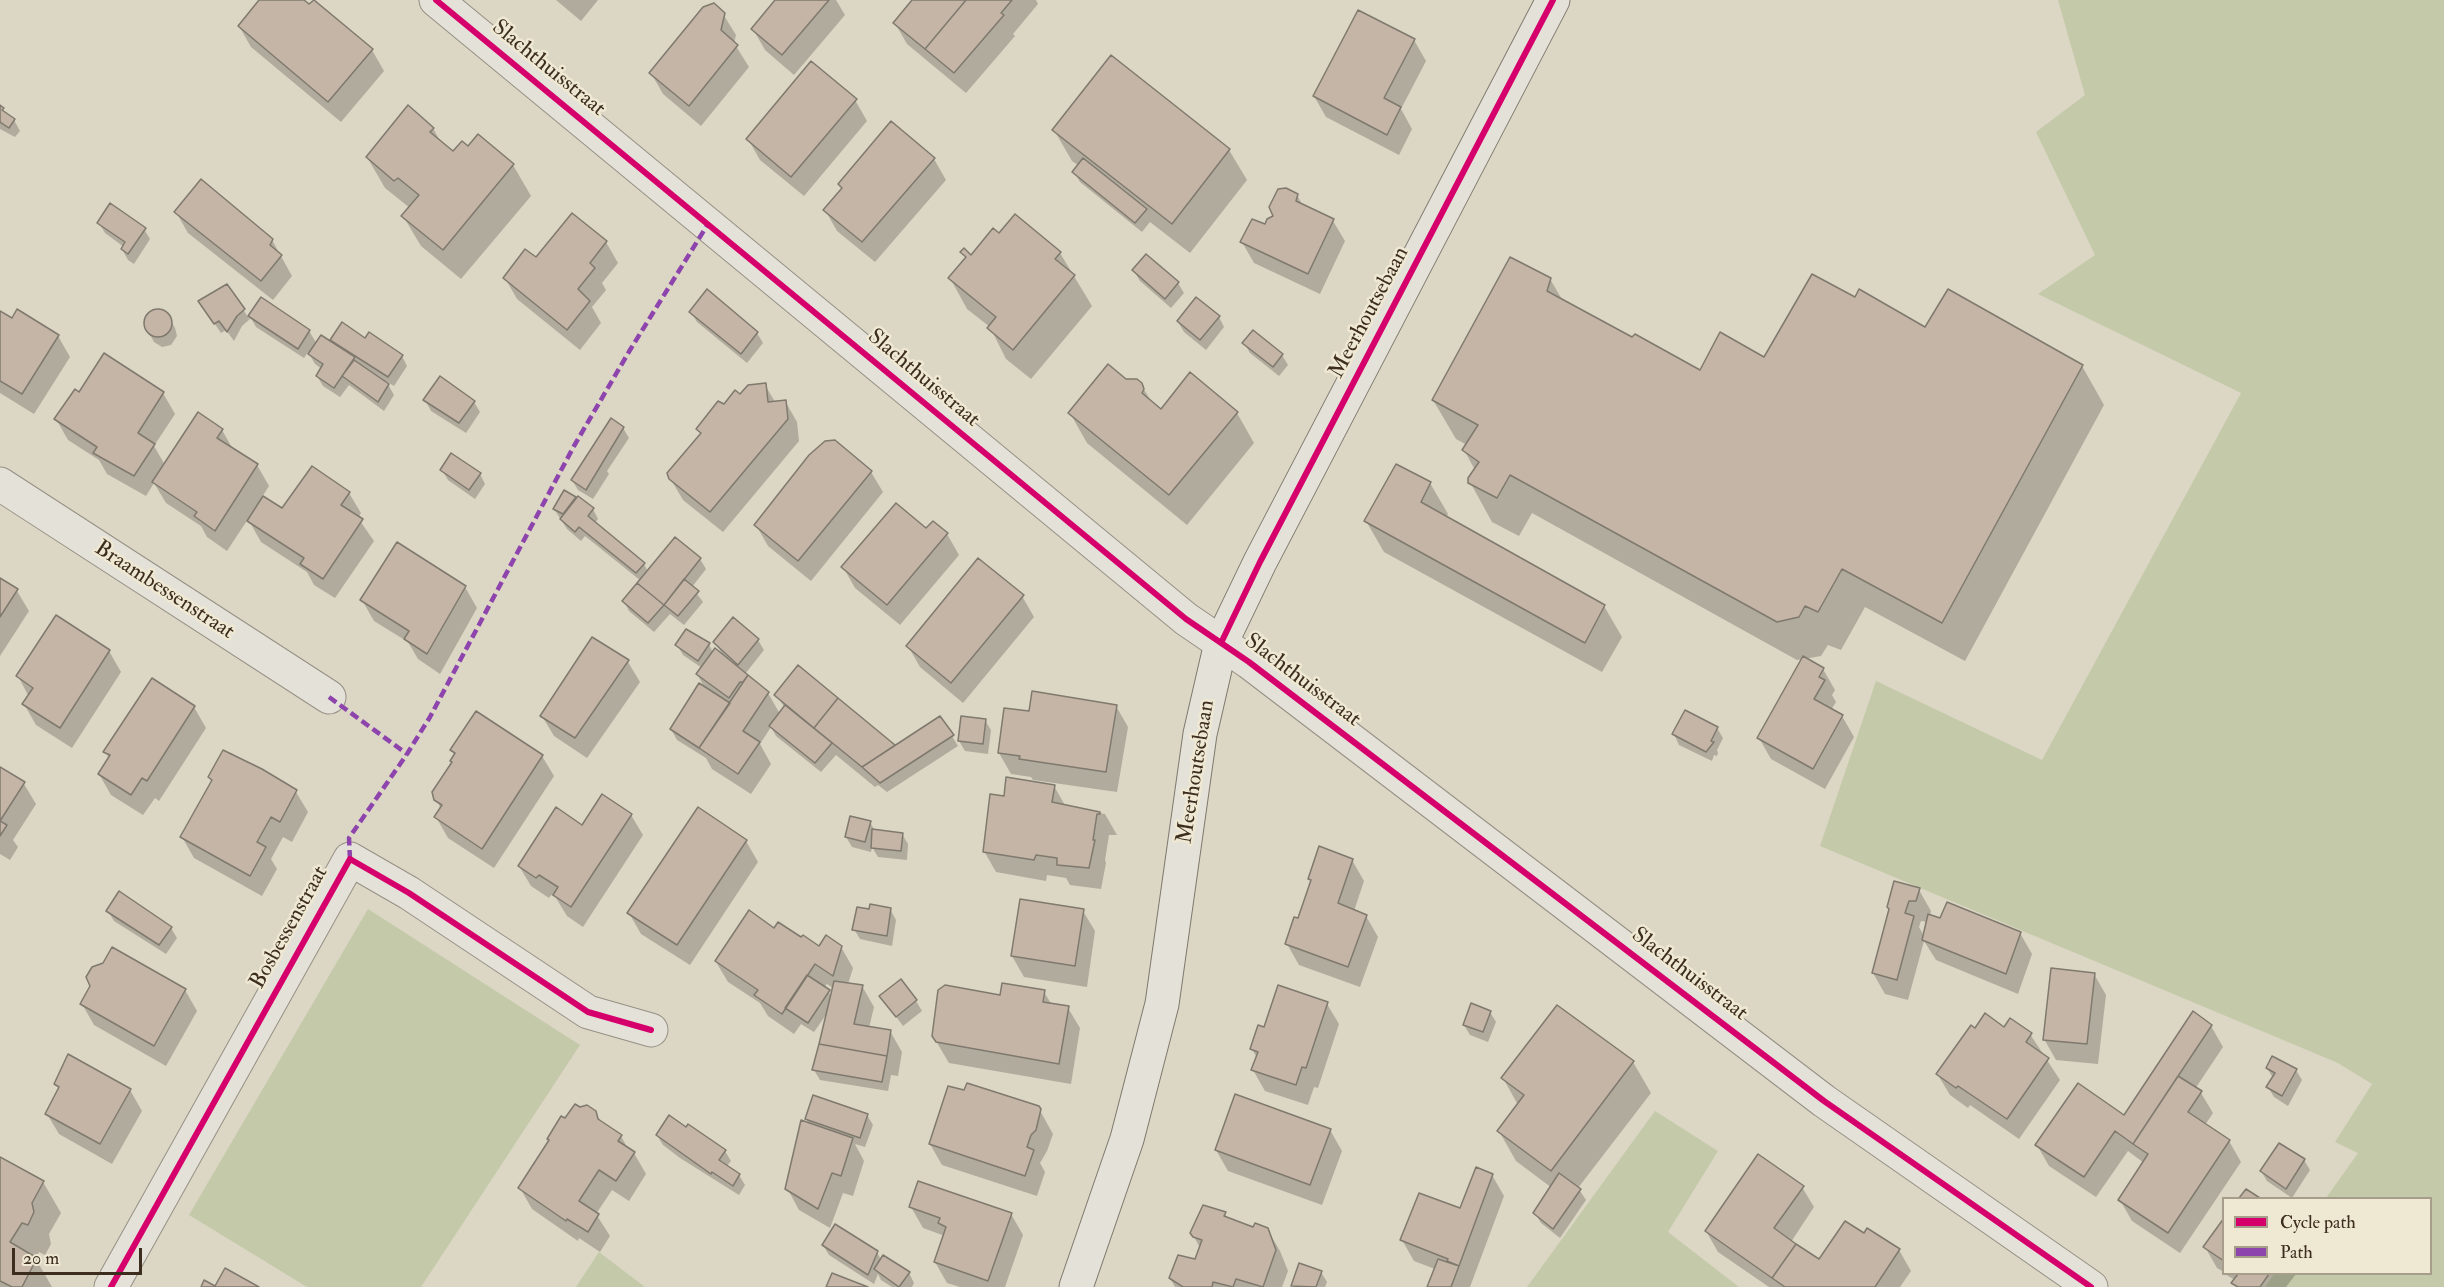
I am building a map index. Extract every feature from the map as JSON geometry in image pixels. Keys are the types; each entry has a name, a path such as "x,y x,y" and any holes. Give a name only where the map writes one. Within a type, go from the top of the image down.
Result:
{"street":[{"name":"Slachthuisstraat","path":"436,0 1186,619 1249,662 1824,1101 2091,1287"},
{"name":"Meerhoutsebaan","path":"1076,1287 1127,1139 1162,1004 1200,734 1221,644 1260,562 1553,0"},
{"name":"Braambessenstraat","path":"0,484 329,697"},
{"name":"Bosbessenstraat","path":"111,1287 350,859 409,893 588,1012 651,1030"}],"green space":[{"path":"2058,0 2444,0 2444,1287 2265,1287 2273,1275 2432,1275 2432,1197 2327,1197 2358,1153 2335,1142 2372,1084 2338,1063 1820,846 1876,681 2042,760 2241,393 2038,294 2095,255 2036,132 2085,95"},
{"path":"368,909 580,1045 421,1287 307,1287 189,1215"},
{"path":"1655,1111 1718,1151 1668,1232 1739,1287 1527,1287"},
{"path":"599,1252 645,1287 576,1287"}],"building":[{"path":"259,0 304,0 309,4 314,0 373,49 328,102 238,26"},
{"path":"775,0 829,0 782,55 751,29"},
{"path":"912,0 966,0 925,49 893,23"},
{"path":"966,0 1012,0 1001,13 1004,15 954,73 925,49"},
{"path":"714,3 725,13 721,30 738,45 689,106 649,73 703,7"},
{"path":"1358,10 1415,39 1384,98 1401,107 1387,135 1313,96"},
{"path":"1111,55 1230,149 1172,224 1052,130"},
{"path":"811,61 857,99 791,177 746,139"},
{"path":"0,105 4,108 2,110 15,119 9,128 0,122"},
{"path":"408,105 434,128 430,132 453,151 462,141 468,146 478,134 514,164 443,250 401,216 419,195 398,178 394,181 366,157"},
{"path":"891,121 935,158 862,242 823,210 842,188 838,184"},
{"path":"1083,158 1147,209 1135,223 1072,172"},
{"path":"201,179 273,239 270,245 282,255 261,281 174,212"},
{"path":"1286,188 1298,194 1296,201 1334,219 1308,274 1240,242 1252,219 1265,224 1267,219 1273,216 1269,207 1278,189"},
{"path":"110,203 146,228 128,254 121,249 125,242 97,223"},
{"path":"572,213 607,241 590,263 595,268 578,289 590,301 567,330 503,278 525,249 536,257"},
{"path":"1015,214 1061,252 1055,259 1075,275 1013,350 987,328 996,317 948,278 966,257 960,252 964,248 971,255 993,228 999,233"},
{"path":"1146,254 1179,282 1165,299 1132,270"},
{"path":"1510,257 1551,278 1547,291 1632,337 1635,334 1700,370 1720,332 1764,357 1812,274 1855,297 1859,289 1925,327 1948,289 2083,365 1942,623 1842,569 1818,612 1805,606 1799,617 1777,622 1510,475 1497,498 1468,483 1468,478 1479,462 1462,450 1478,425 1432,400"},
{"path":"227,284 245,309 237,316 227,332 219,321 214,324 198,301"},
{"path":"707,289 758,332 741,354 689,312"},
{"path":"261,297 310,330 298,349 248,316"},
{"path":"1196,297 1220,316 1200,340 1177,321"},
{"path":"17,309 59,335 22,394 0,381 0,311 12,318"},
{"path":"158,309 168,313 172,323 168,333 158,337 148,333 144,323 148,313"},
{"path":"342,322 365,338 369,332 403,355 388,377 330,340"},
{"path":"1253,330 1283,354 1273,367 1242,343"},
{"path":"321,335 355,357 334,388 316,376 323,364 308,354"},
{"path":"104,353 164,392 138,433 155,444 134,476 93,453 97,447 54,419 75,389 79,392"},
{"path":"354,360 389,384 378,402 342,376"},
{"path":"1108,364 1126,379 1137,379 1142,383 1144,389 1142,393 1161,409 1190,372 1238,412 1169,495 1068,413"},
{"path":"440,376 475,401 459,423 423,400"},
{"path":"766,383 768,402 786,400 788,419 710,512 669,479 667,473 701,433 696,429 718,401 724,404 735,390 740,394 748,385"},
{"path":"198,412 223,429 217,438 258,464 215,531 194,516 197,512 152,482"},
{"path":"611,418 624,427 586,490 571,480"},
{"path":"835,440 872,471 798,561 754,525 809,455 825,441"},
{"path":"451,453 481,473 469,490 440,470"},
{"path":"1396,464 1431,482 1421,502 1605,605 1585,643 1364,521"},
{"path":"312,466 350,492 341,505 363,519 323,579 300,564 304,558 247,521 263,496 282,508"},
{"path":"564,490 576,497 563,514 553,509"},
{"path":"578,496 594,508 588,516 645,563 636,573 579,527 575,532 560,519"},
{"path":"896,503 926,528 933,521 948,533 887,605 841,567"},
{"path":"675,537 701,558 664,605 637,583"},
{"path":"397,542 466,586 427,654 404,639 409,631 360,600"},
{"path":"978,558 1024,595 951,683 906,646"},
{"path":"0,578 18,589 0,617"},
{"path":"684,579 699,591 678,616 664,605"},
{"path":"637,583 664,605 648,623 622,601"},
{"path":"56,615 110,650 60,728 22,704 33,688 16,676"},
{"path":"733,617 759,639 738,665 713,642"},
{"path":"686,629 710,643 698,661 675,645"},
{"path":"592,637 629,660 575,738 540,716"},
{"path":"715,648 748,675 729,698 696,674"},
{"path":"1803,656 1824,668 1819,677 1825,680 1814,699 1843,715 1813,769 1757,738"},
{"path":"798,665 838,698 814,728 774,695"},
{"path":"748,675 769,692 743,731 760,742 738,774 699,748"},
{"path":"152,678 195,706 147,781 142,778 131,795 98,774 110,755 103,752"},
{"path":"699,683 730,703 699,748 670,729"},
{"path":"1032,691 1117,705 1106,772 1019,759 1020,756 998,753 1004,708 1029,711"},
{"path":"838,698 895,745 862,767 814,728"},
{"path":"785,705 832,743 815,763 769,726"},
{"path":"1685,710 1718,727 1711,741 1714,742 1706,752 1672,734"},
{"path":"476,711 543,755 482,849 434,817 442,805 434,800 432,792 452,762 450,761 455,753 450,750"},
{"path":"940,716 954,735 880,783 862,767"},
{"path":"961,716 986,719 983,744 958,741"},
{"path":"223,750 262,769 297,790 280,822 271,817 257,842 266,847 250,876 180,837 212,780 208,777"},
{"path":"0,767 25,782 0,821"},
{"path":"1006,777 1055,785 1052,802 1100,812 1097,814 1093,840 1095,840 1089,868 1057,865 1057,858 1036,855 1034,860 983,852 990,794 1004,796"},
{"path":"602,794 632,814 571,907 553,895 558,887 539,875 536,878 518,866 556,807 582,825"},
{"path":"698,807 747,840 677,945 627,913"},
{"path":"850,816 871,821 865,842 845,837"},
{"path":"0,821 7,825 0,836"},
{"path":"872,829 903,833 901,851 871,848"},
{"path":"1319,846 1353,859 1338,903 1367,915 1348,967 1285,944 1294,917 1298,918 1311,880 1308,879"},
{"path":"1894,881 1920,888 1916,901 1909,901 1905,913 1914,916 1897,980 1872,973"},
{"path":"119,891 172,927 159,945 106,911"},
{"path":"1020,899 1084,909 1075,966 1011,956"},
{"path":"1947,902 2021,932 2006,974 1922,940 1928,914 1940,918"},
{"path":"870,904 891,908 887,936 852,930 857,907 869,909"},
{"path":"749,910 774,928 778,922 819,946 826,935 842,946 833,976 815,964 782,1014 754,995 758,990 715,961"},
{"path":"112,947 186,989 154,1046 80,1004 90,986 86,977 92,967 103,963"},
{"path":"2051,968 2095,973 2087,1044 2043,1040"},
{"path":"807,975 830,990 808,1023 785,1008"},
{"path":"901,979 917,1000 896,1017 879,996"},
{"path":"834,981 863,985 854,1024 891,1030 887,1056 819,1044"},
{"path":"1002,983 1045,990 1043,1002 1069,1006 1059,1064 936,1042 932,1036 938,990 945,985 1000,995"},
{"path":"1278,985 1328,1002 1306,1068 1302,1067 1296,1085 1251,1070 1258,1052 1250,1049 1258,1025 1264,1027"},
{"path":"1471,1003 1491,1011 1483,1032 1463,1025"},
{"path":"1557,1005 1634,1061 1551,1171 1497,1131 1524,1095 1501,1078"},
{"path":"2193,1011 2212,1025 2133,1144 2115,1131 2084,1177 2035,1145 2078,1083 2124,1115"},
{"path":"1985,1013 2004,1027 2010,1018 2032,1033 2026,1042 2049,1058 2007,1119 1936,1074 1971,1025 1975,1028"},
{"path":"819,1044 887,1056 882,1082 812,1070"},
{"path":"68,1054 131,1089 100,1144 45,1114 59,1087 54,1084"},
{"path":"2272,1056 2297,1069 2282,1096 2266,1087 2275,1073 2266,1068"},
{"path":"2178,1076 2202,1091 2188,1112 2230,1140 2168,1233 2118,1200 2148,1154 2133,1144"},
{"path":"967,1083 1039,1106 1041,1109 1036,1130 1031,1135 1027,1147 1034,1150 1025,1176 929,1144 948,1086 964,1090"},
{"path":"1235,1094 1331,1129 1310,1185 1215,1150"},
{"path":"813,1095 868,1114 860,1138 805,1119"},
{"path":"575,1104 580,1107 587,1105 596,1111 598,1119 622,1135 618,1141 635,1152 616,1181 599,1170 579,1201 599,1214 588,1232 567,1219 566,1221 518,1188 549,1140 547,1139 561,1116 565,1118"},
{"path":"669,1115 686,1127 688,1124 726,1150 719,1160 740,1174 733,1186 712,1172 711,1174 656,1135"},
{"path":"801,1120 853,1138 841,1176 832,1173 818,1209 785,1189"},
{"path":"2279,1143 2305,1159 2286,1189 2260,1171"},
{"path":"1758,1154 1804,1186 1774,1228 1796,1244 1772,1278 1705,1231"},
{"path":"0,1157 44,1181 32,1203 34,1212 28,1225 22,1223 10,1242 37,1258 22,1287 12,1287 0,1281"},
{"path":"1476,1167 1493,1174 1459,1266 1447,1261 1448,1259 1400,1240 1419,1193 1460,1208"},
{"path":"1559,1173 1581,1189 1553,1229 1533,1213"},
{"path":"918,1181 1012,1213 988,1281 934,1262 946,1227 938,1223 940,1218 909,1207"},
{"path":"2246,1189 2258,1197 2240,1197"},
{"path":"1203,1205 1226,1212 1224,1216 1253,1227 1255,1223 1268,1228 1276,1250 1263,1287 1236,1279 1233,1287 1213,1282 1212,1287 1183,1287 1169,1278 1178,1255 1195,1259 1202,1240 1193,1237 1190,1233"},
{"path":"1845,1221 1864,1233 1867,1228 1900,1249 1875,1287 1785,1287 1772,1278 1796,1244 1819,1259"},
{"path":"2222,1221 2222,1260 2203,1247"},
{"path":"835,1224 878,1251 868,1275 822,1245"},
{"path":"883,1255 910,1272 899,1287 874,1269"},
{"path":"1438,1259 1459,1266 1451,1287 1427,1287"},
{"path":"1299,1263 1322,1271 1316,1287 1291,1286"},
{"path":"225,1268 259,1287 201,1287 204,1280 215,1286"},
{"path":"832,1273 868,1287 826,1287"},
{"path":"2237,1275 2268,1275 2260,1287 2238,1287 2231,1283"}],"marked path":[{"path":"350,859 349,838 430,717 574,446 708,224"},
{"path":"329,697 407,754"}],"cycle path":[{"path":"436,0 1186,619 1249,662 1824,1101 2091,1287"},
{"path":"1221,643 1260,562 1553,0"},
{"path":"111,1287 350,859 409,893 588,1012 651,1030"}]}
